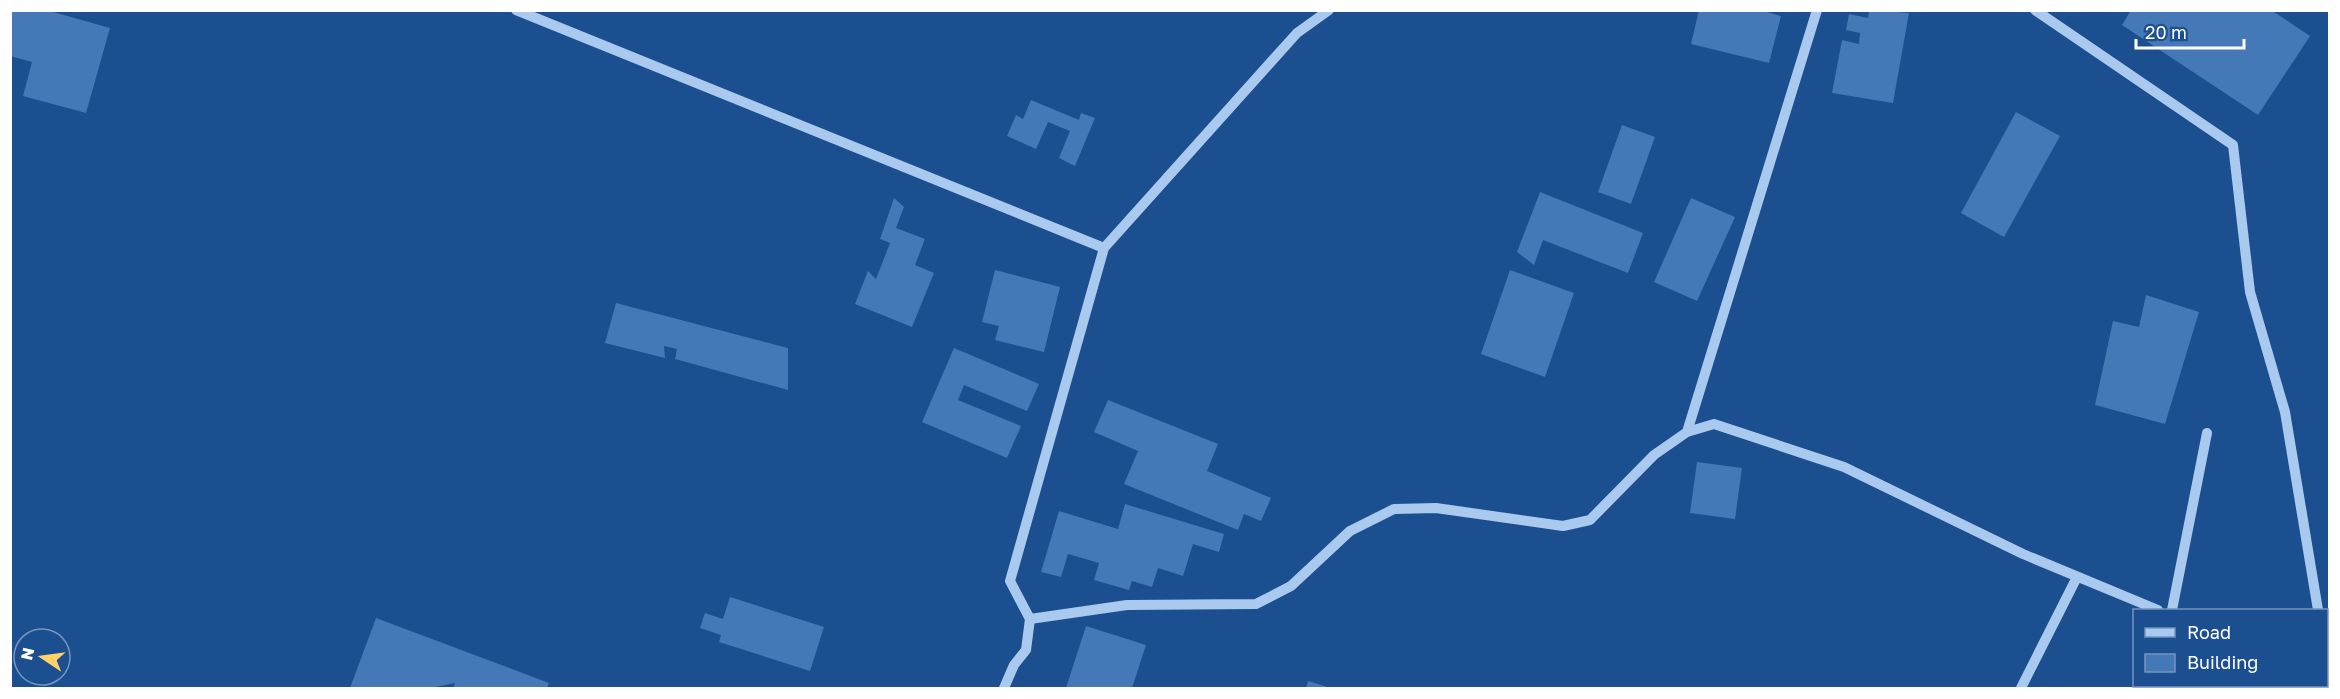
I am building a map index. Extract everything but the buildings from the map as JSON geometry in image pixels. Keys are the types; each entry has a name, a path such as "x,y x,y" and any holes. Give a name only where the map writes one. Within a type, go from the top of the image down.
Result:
{"street":[{"path":"516,10 1104,248"},
{"path":"1004,688 1014,665 1026,650 1030,619 1010,581 1104,248 1297,33 1329,10"},
{"path":"1688,432 1817,10"},
{"path":"2035,10 2233,145 2250,292 2285,412 2318,609"},
{"path":"1030,619 1127,605 1256,604 1292,586 1350,531 1394,509 1436,508 1563,526 1590,520 1654,455 1688,432 1714,424 1844,467 2023,554 2156,609"},
{"path":"2172,609 2207,433"},
{"path":"2020,688 2078,577"}]}
